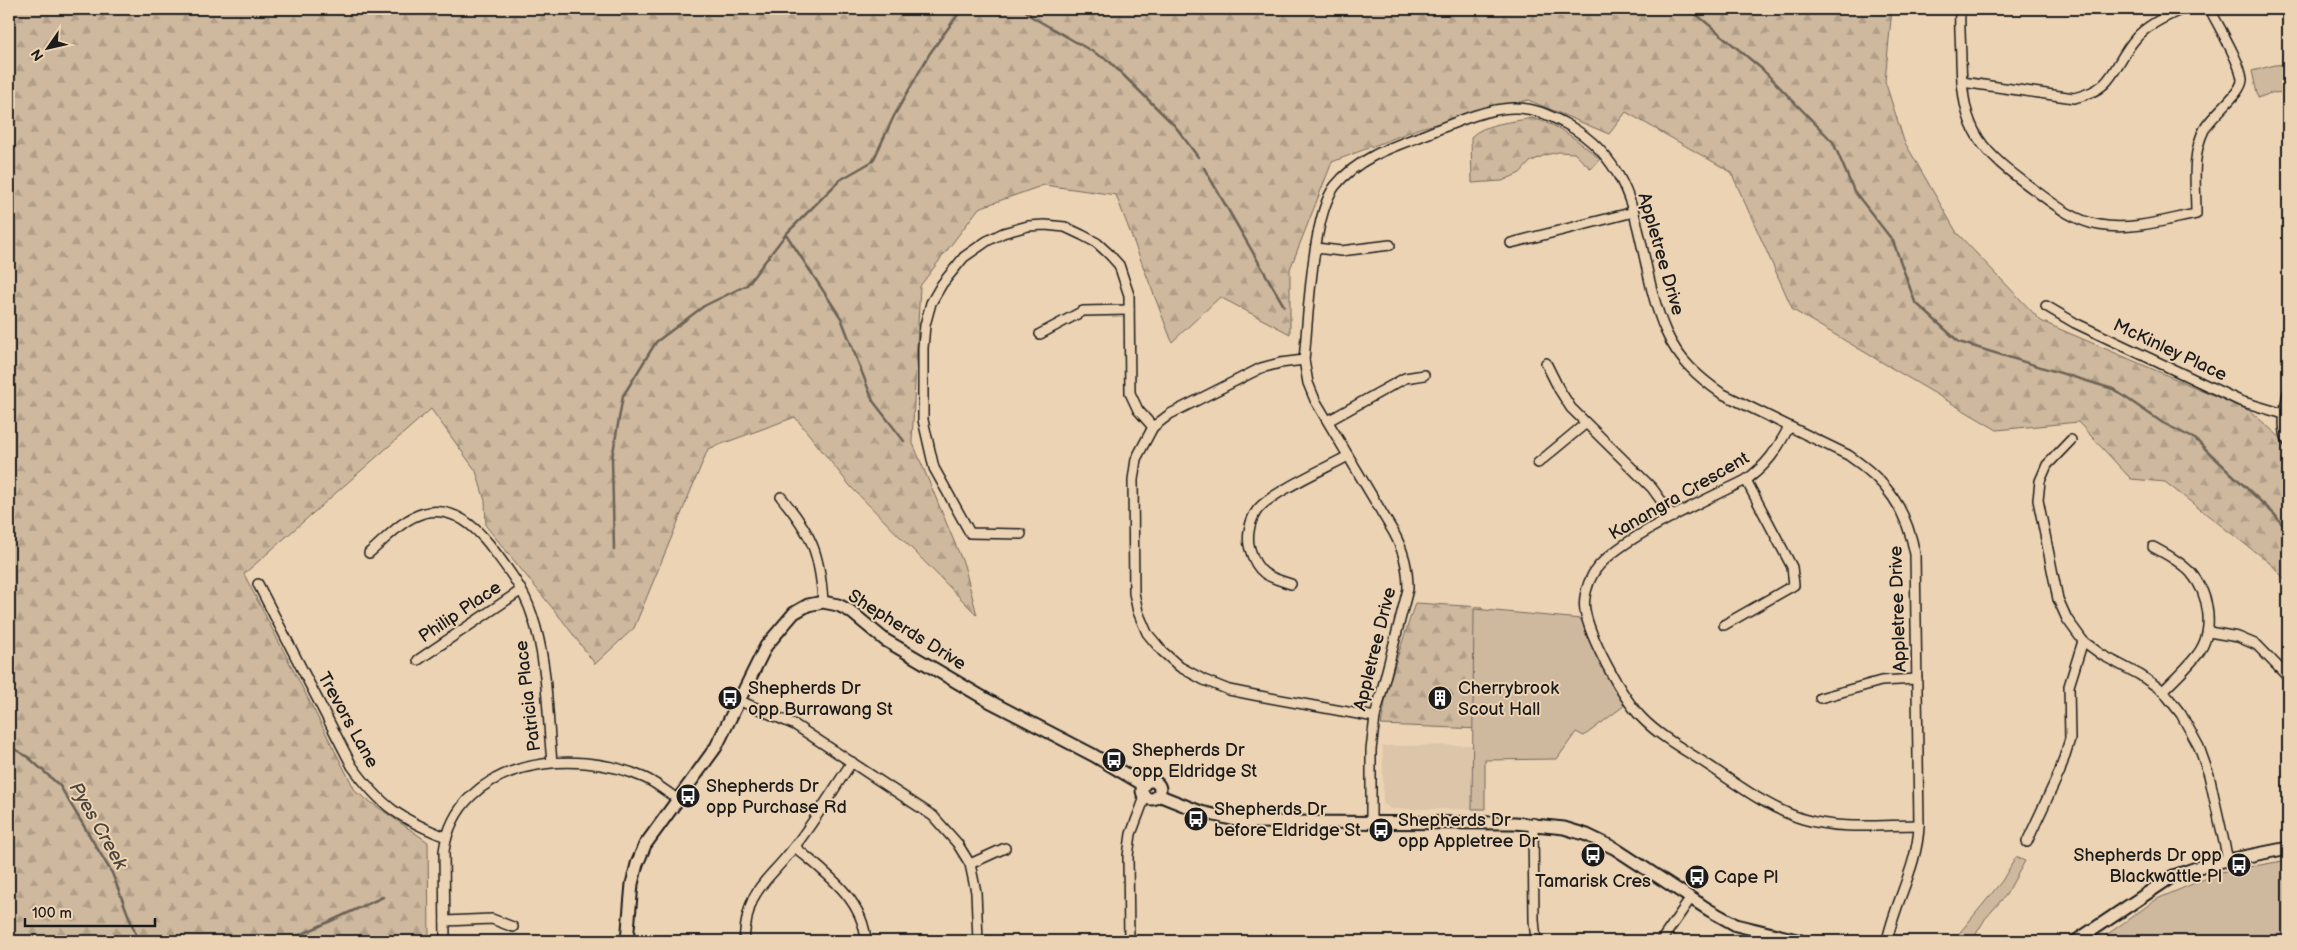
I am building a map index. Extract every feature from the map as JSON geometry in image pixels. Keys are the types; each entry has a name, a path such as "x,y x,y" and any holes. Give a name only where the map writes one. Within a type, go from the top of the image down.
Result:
{"main road":[{"name":"Shepherds Drive","path":"627,941 630,892 637,864 651,835 716,747 766,646 778,630 800,609 823,602 838,605 850,611 885,640 916,659 989,702 1093,755 1144,785"},
{"path":"1149,782 1155,782 1159,787 1158,795 1151,799 1145,797 1142,792 1144,785 1149,782"},
{"path":"1158,795 1201,812 1244,822 1533,823 1576,830 1601,841 1736,925 1801,941"},
{"path":"2076,941 2168,879 2196,868 2288,848"}],"street":[{"path":"1960,9 1964,103 1971,126 1981,144 2000,165 2062,210 2083,222 2117,227 2196,214 2198,146 2212,116 2238,90 2242,81 2240,70 2210,9"},
{"path":"1962,82 2074,98 2091,94 2101,88 2112,77 2136,38 2149,26 2181,9"},
{"name":"Appletree Drive","path":"1371,823 1371,750 1375,717 1408,589 1408,570 1403,551 1394,533 1314,400 1308,383 1304,360 1320,224 1327,201 1334,188 1358,164 1394,146 1481,114 1511,108 1531,108 1582,133 1600,149 1615,168 1628,193 1634,212 1657,306 1666,332 1676,350 1702,380 1721,393 1848,455 1867,468 1883,483 1906,521 1915,554 1920,825 1916,854 1891,920 1887,941"},
{"path":"1511,243 1634,212"},
{"path":"1022,534 970,533 934,468 931,445 923,420 923,348 925,325 932,303 942,284 964,257 1003,233 1028,226 1046,225 1064,228 1097,243 1119,265 1129,295 1130,393 1138,410 1153,426"},
{"path":"1316,248 1341,251 1390,245"},
{"name":"McKinley Place","path":"2046,306 2075,323 2240,401 2284,414"},
{"path":"1040,334 1083,311 1129,310"},
{"path":"1304,360 1280,362 1260,368 1170,414 1153,426 1136,459 1133,480 1134,593 1138,612 1147,633 1162,651 1180,667 1204,680 1228,690 1375,717"},
{"path":"1546,363 1559,389 1585,424 1652,488 1674,517"},
{"path":"1328,422 1405,378 1424,375"},
{"path":"2288,392 2284,414 2285,435 2288,442"},
{"path":"1538,463 1585,424"},
{"name":"Kanangra Crescent","path":"1789,427 1776,451 1763,468 1746,480 1674,517 1604,558 1593,574 1586,591 1584,609 1589,626 1624,695 1640,716 1658,733 1772,807 1804,819 1835,824 1920,825"},
{"path":"2071,440 2047,465 2040,481 2038,500 2058,598 2067,620 2083,641 2102,655 2140,675 2163,692 2181,714 2199,747 2209,774 2228,860"},
{"path":"1291,584 1267,577 1254,563 1248,544 1250,526 1258,509 1272,498 1348,456"},
{"path":"1724,625 1794,585 1792,567 1746,480"},
{"path":"781,497 799,518 817,553 823,602"},
{"name":"Patricia Place","path":"369,553 410,519 425,513 444,512 471,524 479,531 511,572 532,614 542,657 552,762"},
{"path":"2153,547 2191,573 2202,590 2209,632 2198,655 2163,692"},
{"name":"Trevors Lane","path":"258,584 352,766 366,785 394,813 446,837"},
{"name":"Philip Place","path":"418,660 520,591"},
{"path":"2209,632 2238,637 2257,645 2288,677"},
{"path":"2027,842 2060,770 2070,739 2069,686 2083,641"},
{"path":"1820,698 1881,681 1917,679"},
{"path":"738,700 795,725 933,816 956,843 970,864 976,892 978,941"},
{"path":"445,941 444,851 446,837 456,814 466,800 481,786 497,777 527,766 552,762 609,766 646,778 677,799"},
{"path":"744,941 746,918 752,898 762,882 795,847 852,762"},
{"path":"1129,941 1128,856 1131,834 1145,797"},
{"path":"1533,823 1536,941"},
{"path":"795,847 837,882 852,901 864,922 866,941"},
{"path":"970,864 1005,848"},
{"path":"1661,941 1691,898"},
{"path":"445,921 492,919 513,927"}],"shaded area":[{"path":"1473,745 1472,809 1390,809 1383,803 1383,746"}],"green space":[{"path":"9,9 1892,9 1885,81 1904,141 1957,233 2041,321 2250,411 2288,444 2288,583 2272,565 2165,482 2131,479 2078,422 1997,430 1793,310 1731,172 1626,112 1609,134 1528,100 1420,128 1332,162 1290,269 1290,334 1220,297 1172,342 1116,195 1044,185 979,208 920,286 912,441 964,565 977,615 851,487 795,417 708,449 634,628 595,664 563,621 486,526 485,501 476,471 431,409 244,574 356,792 428,842 429,941 9,941"},
{"path":"2288,64 2288,92 2271,93 2258,98 2252,71"},
{"path":"1532,118 1561,129 1600,159 1591,169 1574,153 1559,152 1545,155 1530,162 1520,173 1502,181 1472,183 1471,137 1491,126"},
{"path":"1415,603 1482,607 1481,729 1381,725 1388,686"},
{"path":"1474,609 1581,619 1590,640 1625,705 1584,736 1576,732 1557,759 1485,760 1485,809 1472,809"},
{"path":"2016,857 2025,861 2006,895 1985,919 1972,941 1953,941 2002,881"},
{"path":"2288,860 2288,941 2098,941 2157,899 2221,872"}],"waterway":[{"path":"614,550 612,458 623,396 656,342 704,306 747,285 786,234 840,180 873,161 894,116 930,53 962,9"},
{"path":"1024,9 1032,17 1109,61 1175,126 1198,157"},
{"path":"1690,9 1762,69 1833,142 1854,191 1893,241 1915,302 1959,342 2113,389 2163,423 2195,439 2275,515 2288,532"},
{"path":"1204,168 1284,306"},
{"path":"786,234 841,318 873,401 904,441"},
{"name":"Pyes Creek","path":"9,746 28,757 60,786 112,873 136,935 136,941"},
{"path":"287,941 383,897"}],"place":[{"name":"Shepherds Dr opp Burrawang St","path":"730,698"},
{"name":"Cherrybrook Scout Hall","path":"1440,698"},
{"name":"Shepherds Dr opp Eldridge St","path":"1114,760"},
{"name":"Shepherds Dr opp Purchase Rd","path":"688,796"},
{"name":"Shepherds Dr before Eldridge St","path":"1196,819"},
{"name":"Shepherds Dr opp Appletree Dr","path":"1381,830"},
{"name":"Tamarisk Cres","path":"1593,855"},
{"name":"Shepherds Dr opp Blackwattle Pl","path":"2239,865"},
{"name":"Cape Pl","path":"1697,877"}]}
